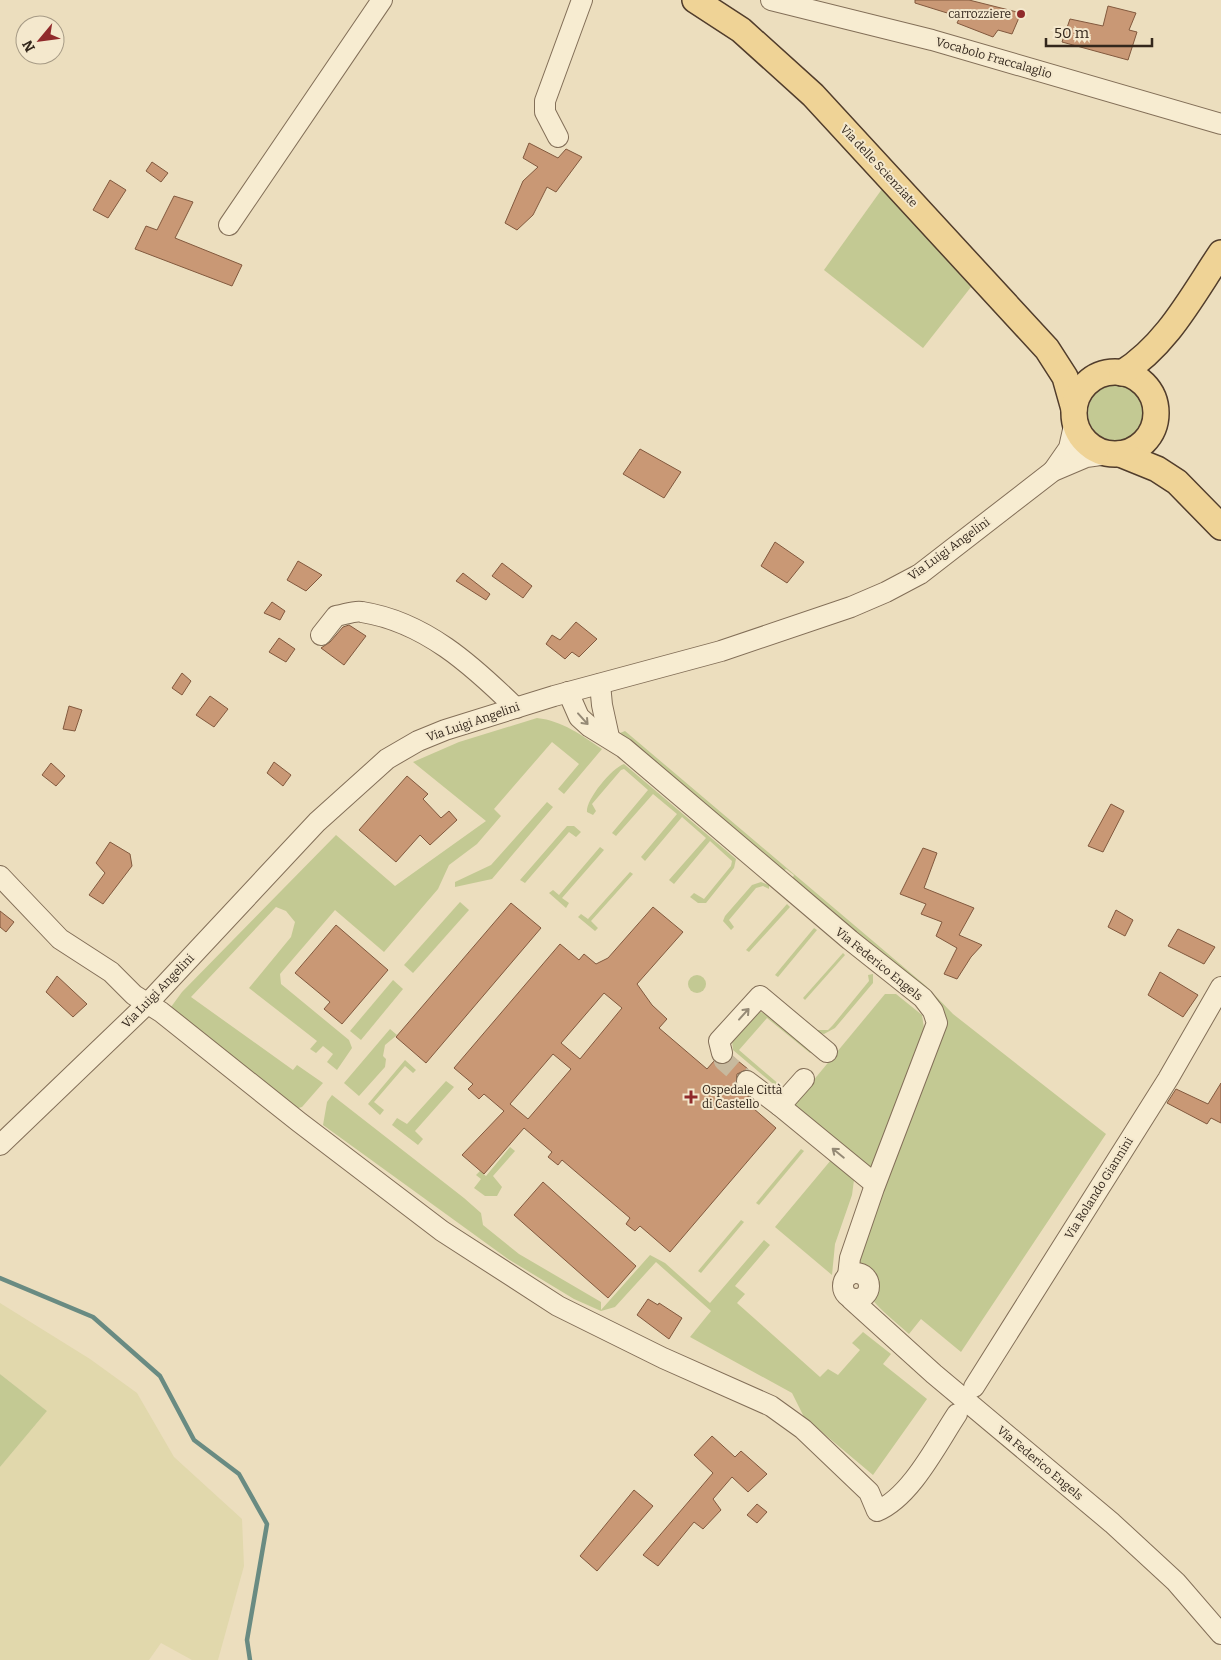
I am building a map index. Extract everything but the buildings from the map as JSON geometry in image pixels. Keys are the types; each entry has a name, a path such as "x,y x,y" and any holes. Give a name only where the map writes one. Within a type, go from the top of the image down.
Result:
{"main road":[{"name":"Via delle Scienziate","path":"695,0 740,30 813,95 1046,349 1065,377 1074,415"},
{"path":"1221,253 1160,343 1140,362 1114,373 1094,378 1084,386 1078,396 1074,415 1079,432 1086,442 1158,469 1177,482 1221,527"},
{"path":"1151,394 1152,374 1160,343"},
{"name":"Via delle Scienziate","path":"1046,349 1073,366 1114,373"},
{"path":"1114,373 1139,380 1151,394 1156,408 1155,421 1151,433 1143,443 1132,450 1114,454"},
{"path":"1155,421 1162,457 1177,482"}],"street":[{"path":"229,225 382,0"},
{"path":"558,137 545,112 545,101 582,0"},
{"name":"Vocabolo Fraccalaglio","path":"771,0 932,40 1219,125"},
{"name":"Via Luigi Angelini","path":"1053,471 1069,448 1074,415"},
{"name":"Via Luigi Angelini","path":"0,1145 147,1004 316,822 387,759 418,741 445,730 568,692 721,651 851,607 886,592 920,574 1053,471 1086,458 1114,454"},
{"path":"321,635 336,616 360,611 417,629 474,667 516,708"},
{"path":"600,684 602,705 609,737"},
{"name":"Via Federico Engels","path":"568,692 579,717 590,727 609,737 850,940 923,998 934,1011 937,1023 850,1258 854,1275 843,1286 844,1292 858,1298 877,1325 1112,1523 1176,1582 1221,1634"},
{"path":"0,876 60,939 111,972 134,995 161,1012 299,1122 442,1231 505,1274 566,1311 662,1358 771,1406 803,1429 868,1492 877,1511 890,1506 902,1495 957,1414"},
{"name":"Via Rolando Giannini","path":"974,1387 1168,1079 1221,987"},
{"path":"722,1053 719,1042 760,996 827,1052"},
{"path":"780,1106 804,1079"},
{"path":"747,1081 876,1184"}],"shaded area":[{"path":"0,1303 90,1359 137,1393 174,1457 242,1519 244,1566 218,1660 192,1660 161,1643 149,1660 0,1660 0,1467 47,1411 0,1374"}],"green space":[{"path":"882,189 971,287 923,348 824,270"},
{"path":"1116,385 1127,387 1136,393 1142,402 1144,413 1142,424 1136,433 1127,439 1116,441 1105,439 1096,433 1090,424 1088,413 1090,402 1096,393 1105,387"},
{"path":"537,718 563,725 602,749 564,794 558,789 579,764 552,742 494,809 501,816 477,844 449,865 438,889 384,952 335,910 280,974 281,984 349,1040 352,1048 337,1070 327,1062 333,1054 323,1046 316,1053 310,1049 317,1041 249,988 291,937 295,922 286,911 276,907 191,997 293,1070 297,1065 323,1083 302,1107 295,1109 172,1017 171,1007 182,992 336,835 395,886 486,821 413,762 459,742"},
{"path":"625,731 926,986 953,1014 1106,1134 961,1352 921,1319 909,1334 879,1307 871,1298 861,1278 858,1250 944,1025 792,879 794,875 786,869 782,872 620,733"},
{"path":"624,764 736,859 734,868 706,903 698,903 690,897 694,893 704,899 731,866 732,861 710,841 674,884 669,880 706,838 682,817 645,861 641,857 677,814 653,794 616,836 612,833 648,790 624,769 621,770 592,804 596,811 593,815 587,812 595,792 613,771"},
{"path":"547,802 553,807 492,879 455,887 455,882 491,865"},
{"path":"567,826 574,826 581,832 576,837 569,832 525,883 520,880"},
{"path":"600,847 604,850 562,898 569,903 566,908 549,893 553,890 559,895"},
{"path":"630,872 633,874 591,921 598,928 595,931 578,917 581,914 588,919"},
{"path":"761,882 769,885 769,889 763,886 756,888 729,920 734,927 731,930 723,921 725,916 752,885"},
{"path":"460,902 469,910 413,973 404,965"},
{"path":"787,904 790,907 749,952 746,950"},
{"path":"814,928 817,930 778,977 775,975"},
{"path":"843,953 845,955 805,1000 803,998"},
{"path":"873,974 873,983 835,1028 824,1034 815,1032 817,1030 828,1030 833,1025 869,981 868,975"},
{"path":"697,975 703,978 706,984 703,990 697,993 691,990 688,984 691,978"},
{"path":"393,980 403,989 361,1040 350,1031"},
{"path":"885,994 896,994 922,1015 924,1028 871,1172 793,1105"},
{"path":"757,1011 768,1014 812,1051 810,1053 767,1018 739,1050 781,1086 778,1088 733,1050 732,1041"},
{"path":"390,1029 397,1035 385,1045 383,1056 386,1059 385,1067 359,1096 344,1083"},
{"path":"405,1060 416,1070 413,1073 405,1066 374,1102 384,1110 380,1115 368,1104"},
{"path":"446,1081 454,1087 415,1131 423,1139 418,1145 392,1125 397,1118 407,1124"},
{"path":"332,1095 464,1198 481,1213 483,1225 519,1254 601,1302 601,1310 650,1255 665,1263 710,1303 764,1240 770,1245 735,1286 745,1294 737,1303 820,1377 828,1369 838,1375 860,1350 852,1343 863,1332 891,1354 883,1364 927,1399 873,1475 804,1417 792,1393 690,1337 711,1311 656,1262 615,1307 601,1311 574,1299 508,1259 323,1125 327,1102"},
{"path":"510,1147 515,1151 493,1176 502,1187 497,1196 485,1196 474,1188 481,1179 476,1175 480,1171 486,1176"},
{"path":"801,1149 804,1151 759,1205 756,1203"},
{"path":"831,1160 854,1180 852,1195 835,1244 832,1275 775,1227"},
{"path":"741,1220 744,1222 701,1273 698,1271"},
{"path":"0,1374 47,1411 0,1467"}],"waterway":[{"path":"0,1278 93,1317 160,1376 194,1440 239,1474 267,1524 247,1640 250,1660"}],"tunnel":[{"path":"722,1053 724,1061 747,1081"}],"place":[{"name":"carrozziere","path":"1021,14"},
{"name":"Ospedale Città di Castello","path":"691,1097"}]}
